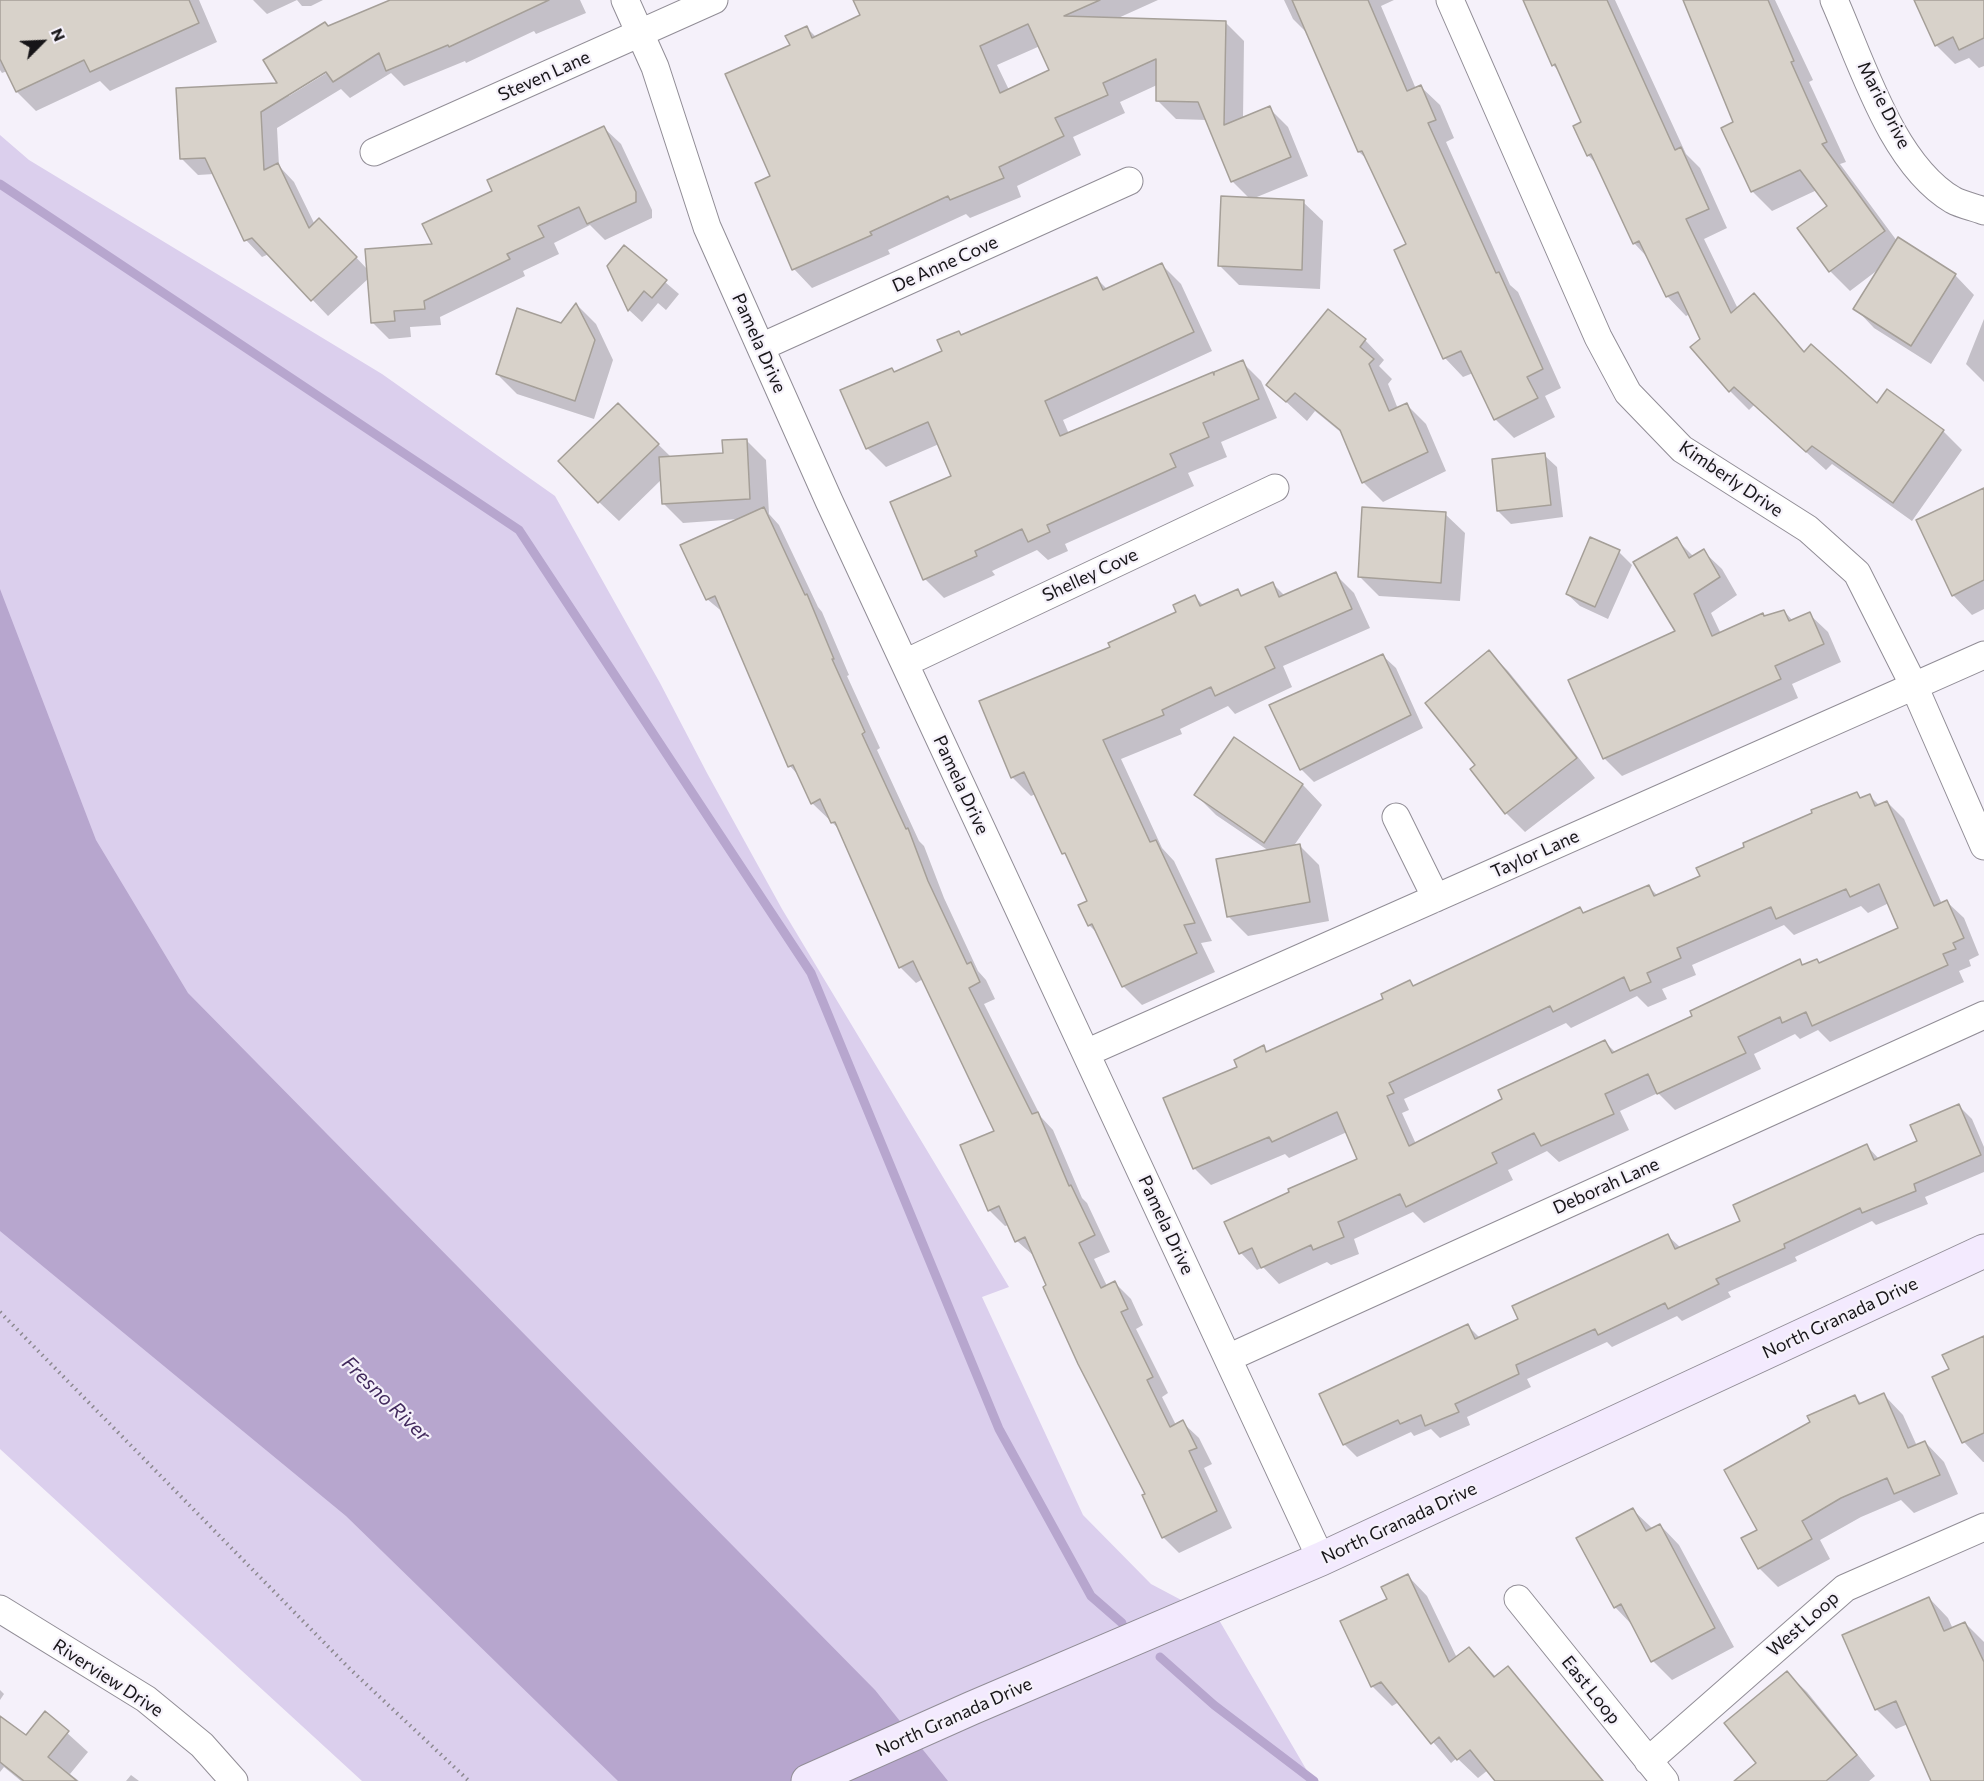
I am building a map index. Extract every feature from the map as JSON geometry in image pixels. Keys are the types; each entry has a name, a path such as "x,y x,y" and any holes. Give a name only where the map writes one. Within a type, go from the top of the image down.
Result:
{"street":[{"name":"Pamela Drive","path":"625,0 655,67 707,227 905,663 1321,1559"},
{"name":"Steven Lane","path":"374,152 714,0"},
{"name":"Kimberly Drive","path":"1450,0 1599,337 1628,393 1682,449 1808,530 1857,573 1914,686 1984,846"},
{"name":"Marie Drive","path":"1834,0 1889,124 1920,172 1954,201 1984,211"},
{"name":"De Anne Cove","path":"761,347 1129,181"},
{"name":"Shelley Cove","path":"905,663 1275,488"},
{"name":"Taylor Lane","path":"1086,1053 1984,655"},
{"path":"1396,817 1436,898"},
{"name":"Deborah Lane","path":"1228,1358 1984,1015"},
{"name":"North Granada Drive","path":"808,1781 972,1708 1321,1559 1984,1251"},
{"name":"West Loop","path":"1657,1771 1845,1588 1983,1529"},
{"name":"East Loop","path":"1518,1599 1657,1771"},
{"name":"Riverview Drive","path":"0,1609 146,1699 202,1745 234,1781"}],"path":[{"path":"0,1312 350,1669 470,1781"}],"shaded area":[{"path":"0,135 29,160 382,374 555,496 660,683 782,909 1009,1287 982,1297 1083,1515 1151,1584 1219,1620 1313,1781 362,1781 0,1449"}],"water":[{"name":"Fresno River","path":"0,589 96,840 188,993 875,1690 948,1781 618,1781 346,1516 0,1231"}],"building":[{"path":"0,0 189,0 199,23 90,72 84,60 16,92 0,59"},
{"path":"390,0 549,0 449,47 448,45 386,71 379,53 333,82 326,72 261,112 264,170 278,163 309,228 319,218 357,257 311,301 252,238 244,241 205,158 180,159 176,88 277,83 263,60 325,22 328,26"},
{"path":"853,0 1100,0 1064,16 1226,21 1224,125 1270,106 1291,157 1231,182 1198,102 1156,101 1156,59 1103,83 1108,95 1055,118 1064,136 999,167 1004,178 950,200 948,196 870,232 872,235 792,270 755,183 770,176 725,74 790,45 785,36 807,26 812,38 860,15","holes":["1028,24 1049,70 1000,93 980,46"]},
{"path":"1292,0 1368,0 1407,91 1421,85 1436,120 1428,123 1496,273 1499,272 1543,369 1527,377 1538,398 1494,420 1461,351 1443,359 1394,250 1406,244 1362,151 1358,152"},
{"path":"1523,0 1607,0 1675,150 1681,147 1709,209 1686,219 1731,313 1754,293 1804,352 1811,344 1877,403 1887,389 1944,430 1893,503 1812,446 1806,452 1734,387 1729,392 1690,347 1700,339 1678,292 1666,297 1639,241 1633,244 1591,154 1587,156 1573,126 1581,122 1555,64 1552,66"},
{"path":"1683,0 1768,0 1794,61 1791,62 1827,142 1822,144 1885,231 1829,272 1797,228 1827,206 1800,170 1751,192 1721,128 1733,122"},
{"path":"1914,0 1984,0 1984,38 1959,50 1953,37 1935,46"},
{"path":"604,126 636,192 636,202 587,224 579,207 538,226 544,237 507,254 510,259 424,301 425,309 394,311 395,321 371,323 365,249 432,244 422,224 492,191 487,180"},
{"path":"1221,196 1304,200 1302,270 1218,266"},
{"path":"1898,237 1956,274 1911,346 1853,309"},
{"path":"624,245 667,280 652,298 644,291 628,311 607,266"},
{"path":"1162,263 1194,332 1045,401 1060,436 1213,372 1214,375 1214,372 1243,360 1259,399 1203,423 1209,437 1170,454 1176,467 1047,525 1050,532 1028,542 1022,529 975,551 977,556 923,580 890,502 951,476 928,422 866,449 840,390 892,368 894,372 942,351 937,340 959,331 961,335 1097,277 1103,290"},
{"path":"576,303 595,340 575,401 496,374 517,308 561,323"},
{"path":"1328,309 1366,339 1360,347 1374,359 1369,364 1389,411 1407,403 1428,452 1362,483 1340,430 1295,393 1286,402 1266,385"},
{"path":"618,403 659,444 598,503 558,461"},
{"path":"747,439 750,499 662,504 659,457 723,453 722,440"},
{"path":"1545,453 1551,505 1497,511 1492,459"},
{"path":"1984,488 1984,580 1952,596 1916,520"},
{"path":"764,507 805,595 807,594 834,659 832,659 865,732 862,734 906,829 908,828 928,881 967,964 971,962 980,982 969,988 1032,1114 1038,1112 1069,1186 1071,1185 1095,1235 1079,1243 1101,1288 1115,1281 1128,1309 1121,1312 1153,1377 1147,1380 1170,1427 1183,1420 1197,1448 1189,1451 1217,1511 1162,1538 1142,1495 1145,1494 1078,1364 1043,1287 1046,1285 1025,1237 1015,1242 999,1206 988,1211 960,1145 994,1131 913,961 899,968 835,822 831,823 820,799 811,804 793,765 788,767 715,596 706,600 680,545"},
{"path":"1362,507 1446,512 1441,583 1358,577"},
{"path":"1590,537 1620,550 1595,607 1566,594"},
{"path":"1677,537 1689,558 1704,549 1720,577 1694,594 1712,636 1763,613 1764,616 1784,610 1789,621 1810,612 1824,644 1775,666 1781,679 1603,759 1568,680 1675,631 1633,562"},
{"path":"1336,572 1352,609 1265,647 1275,668 1215,696 1211,687 1162,710 1164,715 1103,740 1150,842 1156,840 1195,923 1184,925 1197,953 1122,987 1092,924 1088,926 1078,905 1087,901 1065,853 1062,854 1024,772 1011,778 979,701 1110,647 1108,643 1176,612 1173,605 1195,595 1200,606 1238,589 1241,596 1273,582 1279,597"},
{"path":"1489,650 1577,758 1505,814 1470,769 1475,765 1425,703"},
{"path":"1383,654 1411,715 1300,770 1269,705"},
{"path":"1234,737 1303,784 1264,843 1194,795"},
{"path":"1857,792 1860,798 1870,794 1875,806 1887,801 1934,906 1947,900 1964,938 1953,943 1956,949 1943,954 1948,965 1812,1026 1806,1012 1782,1023 1780,1017 1738,1037 1746,1053 1657,1094 1648,1074 1605,1094 1614,1114 1541,1146 1534,1133 1492,1153 1497,1163 1406,1207 1400,1194 1338,1222 1344,1237 1313,1250 1311,1245 1261,1268 1252,1248 1239,1254 1224,1222 1289,1192 1288,1189 1357,1159 1337,1112 1272,1142 1269,1137 1193,1169 1163,1098 1237,1067 1234,1060 1264,1045 1266,1052 1383,999 1381,994 1410,980 1413,986 1580,907 1583,913 1649,885 1654,896 1700,876 1696,868 1744,847 1743,843 1812,813 1811,810","holes":["1879,884 1898,928 1819,963 1817,959 1802,965 1800,959 1690,1011 1692,1016 1612,1053 1605,1040 1498,1090 1502,1099 1409,1146 1387,1096 1394,1093 1389,1083 1550,1006 1553,1012 1624,977 1630,991 1651,982 1647,973 1681,958 1677,948 1771,907 1776,919 1846,889 1850,897"]},
{"path":"1300,844 1310,902 1227,917 1216,859"},
{"path":"1959,1104 1981,1155 1914,1184 1916,1191 1862,1213 1860,1208 1784,1244 1785,1248 1716,1279 1719,1284 1668,1309 1665,1303 1598,1335 1595,1329 1516,1365 1519,1374 1455,1404 1459,1412 1425,1426 1421,1415 1400,1424 1398,1420 1343,1445 1319,1394 1468,1324 1475,1339 1518,1319 1512,1306 1668,1234 1675,1249 1740,1221 1733,1205 1867,1144 1874,1160 1917,1141 1910,1125"},
{"path":"1984,1336 1984,1433 1962,1443 1932,1377 1949,1369 1942,1355"},
{"path":"1884,1393 1908,1448 1925,1441 1940,1475 1894,1494 1887,1478 1841,1498 1802,1521 1812,1539 1758,1569 1741,1538 1757,1530 1724,1470 1810,1422 1807,1416 1855,1395 1859,1404"},
{"path":"1633,1508 1646,1531 1660,1524 1715,1628 1651,1662 1621,1604 1614,1608 1576,1538"},
{"path":"1408,1574 1449,1662 1469,1647 1494,1677 1508,1666 1603,1781 1495,1781 1470,1750 1457,1760 1439,1737 1431,1744 1381,1682 1371,1687 1340,1621 1387,1599 1381,1587"},
{"path":"1929,1597 1944,1631 1965,1622 1984,1662 1984,1781 1931,1781 1896,1701 1875,1710 1842,1635"},
{"path":"1787,1671 1857,1755 1826,1781 1734,1781 1756,1763 1724,1723"},
{"path":"45,1711 69,1731 48,1757 77,1781 24,1781 0,1762 0,1716 26,1735"}],"waterway":[{"path":"0,184 519,530 811,973 999,1429 1091,1596 1122,1623"},
{"path":"1160,1657 1214,1705 1314,1781"}]}
